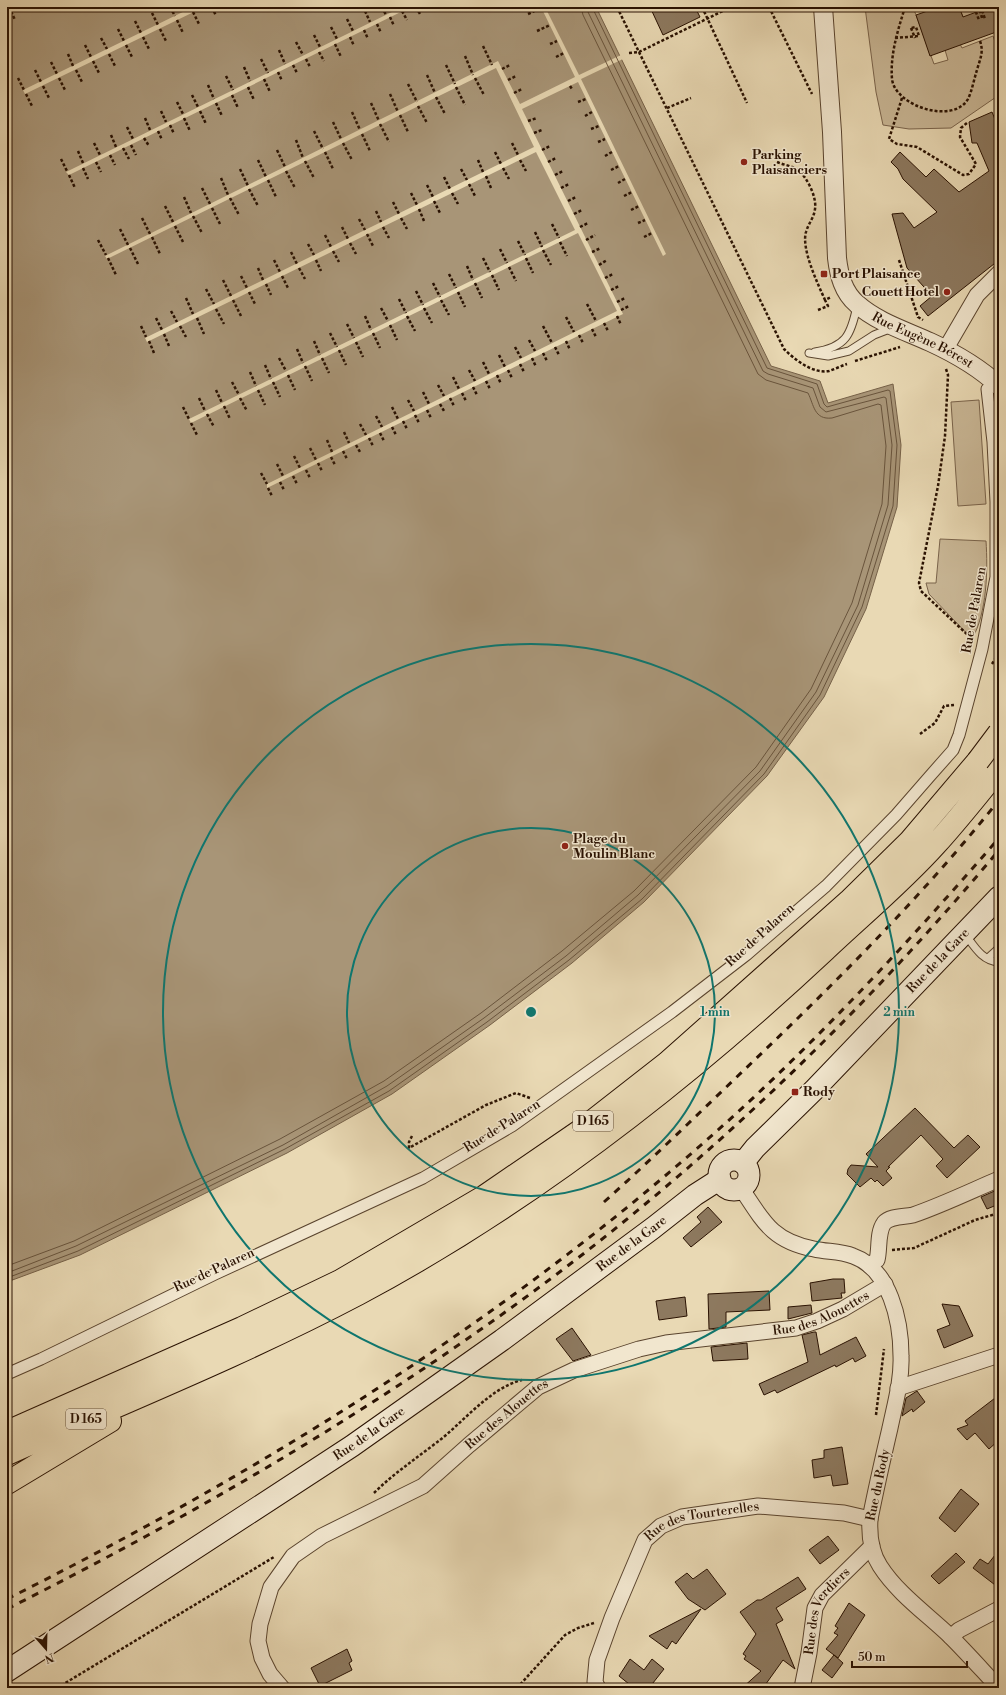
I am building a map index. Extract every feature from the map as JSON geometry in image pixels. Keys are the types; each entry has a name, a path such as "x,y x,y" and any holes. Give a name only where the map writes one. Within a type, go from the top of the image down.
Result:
{"highway":[{"name":"D 165","path":"7,1432 242,1328 340,1281 485,1196 580,1131 667,1063 849,901 910,841 978,761 999,733"},
{"name":"D 165","path":"7,1454 262,1341 359,1293 470,1229 518,1198 610,1132 702,1060 781,992 936,845 999,769"},
{"path":"7,1416 132,1376"},
{"path":"7,1483 94,1432 164,1385"}],"main road":[{"name":"Rue de la Gare","path":"743,1163 755,1148 814,1090 999,897"},
{"path":"737,1160 743,1163 748,1169 750,1176 747,1182 741,1188 735,1190 723,1185 719,1172 728,1161 737,1160"},
{"name":"Rue de la Gare","path":"7,1670 352,1446 508,1335 653,1228 694,1194 720,1179"}],"street":[{"name":"Rue Eugène Bérest","path":"823,7 832,132 839,275 846,290 857,304 993,387"},
{"path":"945,357 977,295 999,273"},
{"name":"Rue de Palaren","path":"7,1374 42,1359 215,1274 423,1178 512,1126 672,1012 746,955 826,886 896,815 953,750 959,735 982,649 996,577 993,387"},
{"path":"868,1265 877,1260 880,1233 884,1224 890,1219 912,1215 999,1179"},
{"name":"Rue du Rody","path":"741,1188 767,1226 777,1235 800,1246 854,1256 868,1265 885,1284 894,1306 899,1332 901,1356 898,1388 870,1519 869,1532 872,1546 880,1565 894,1584 951,1637 999,1688"},
{"name":"Rue des Alouettes","path":"282,1688 270,1674 262,1658 259,1635 265,1604 271,1587 293,1556 322,1536 362,1518 423,1486 538,1387 558,1377 610,1357 660,1344 796,1328 817,1321 843,1309 885,1284"},
{"path":"898,1388 999,1354"},
{"name":"Rue des Tourterelles","path":"598,1688 595,1682 597,1660 612,1618 645,1540 661,1526 682,1517 758,1506 844,1513 870,1519"},
{"name":"Rue des Verdiers","path":"802,1688 809,1653 815,1608 822,1595 872,1546"},
{"path":"951,1637 959,1630 999,1609"}],"lane":[{"path":"857,304 849,335 841,343 826,350 809,353 828,356 849,350 874,335 895,327"},
{"path":"964,933 980,954 999,962"},
{"path":"988,958 999,948"}],"path":[{"path":"9,7 15,20"},
{"path":"170,7 175,16"},
{"path":"212,7 216,16"},
{"path":"382,7 386,15"},
{"path":"416,7 420,14"},
{"path":"617,7 784,349 796,361 817,371 828,371 894,348 902,347"},
{"path":"702,7 746,103"},
{"path":"629,53 639,52 731,7"},
{"path":"769,7 812,95"},
{"path":"905,7 895,38 892,79 896,91 904,100 924,108 945,112 956,109 968,100 983,49 980,41"},
{"path":"927,7 929,11"},
{"path":"974,7 981,19 980,11 982,10 986,19"},
{"path":"528,14 541,8"},
{"path":"365,11 370,22"},
{"path":"402,11 407,20"},
{"path":"152,12 158,25"},
{"path":"193,12 200,24"},
{"path":"390,17 394,26"},
{"path":"347,19 353,31"},
{"path":"177,20 183,33"},
{"path":"135,21 141,32"},
{"path":"377,24 381,32"},
{"path":"537,31 550,25"},
{"path":"331,27 337,39"},
{"path":"895,38 919,36 916,27 911,28 915,38 923,35"},
{"path":"118,29 124,41"},
{"path":"160,29 166,41"},
{"path":"364,30 368,39"},
{"path":"314,35 320,47"},
{"path":"143,37 149,49"},
{"path":"350,37 354,46"},
{"path":"101,38 107,49"},
{"path":"550,44 557,41"},
{"path":"296,42 303,55"},
{"path":"335,44 341,57"},
{"path":"86,45 91,57"},
{"path":"126,45 132,57"},
{"path":"483,46 492,66"},
{"path":"279,50 285,64"},
{"path":"320,52 324,61"},
{"path":"556,57 564,53"},
{"path":"68,54 74,66"},
{"path":"109,54 115,66"},
{"path":"465,56 484,95"},
{"path":"261,59 268,73"},
{"path":"306,59 310,67"},
{"path":"93,61 99,73"},
{"path":"51,62 57,74"},
{"path":"293,65 298,73"},
{"path":"446,65 465,104"},
{"path":"502,69 510,65"},
{"path":"244,67 250,81"},
{"path":"35,70 40,82"},
{"path":"76,70 82,82"},
{"path":"278,72 282,81"},
{"path":"427,75 435,93"},
{"path":"226,76 233,90"},
{"path":"508,80 516,76"},
{"path":"18,78 24,90"},
{"path":"59,78 65,90"},
{"path":"264,79 270,92"},
{"path":"408,84 427,123"},
{"path":"208,85 214,99"},
{"path":"43,86 48,98"},
{"path":"248,87 254,100"},
{"path":"514,93 522,89"},
{"path":"26,94 32,106"},
{"path":"390,94 408,132"},
{"path":"192,95 198,107"},
{"path":"232,95 238,108"},
{"path":"436,97 445,114"},
{"path":"902,97 889,139 897,144 917,147 962,175 968,174 976,164 960,138 961,128 968,122"},
{"path":"667,108 690,98"},
{"path":"578,102 586,99"},
{"path":"177,102 183,114"},
{"path":"216,103 222,116"},
{"path":"371,103 389,142"},
{"path":"161,111 166,122"},
{"path":"200,111 206,124"},
{"path":"352,112 370,151"},
{"path":"585,116 592,112"},
{"path":"145,118 150,130"},
{"path":"184,118 190,131"},
{"path":"528,122 537,118"},
{"path":"333,122 342,139"},
{"path":"170,125 174,134"},
{"path":"591,129 599,126"},
{"path":"127,127 133,139"},
{"path":"534,133 542,130"},
{"path":"158,131 162,140"},
{"path":"314,131 333,169"},
{"path":"111,135 116,147"},
{"path":"144,138 149,146"},
{"path":"598,142 605,139"},
{"path":"296,140 304,160 314,178"},
{"path":"94,143 100,155"},
{"path":"343,143 352,160"},
{"path":"512,144 518,155"},
{"path":"131,145 136,155"},
{"path":"542,150 550,146"},
{"path":"123,148 129,159"},
{"path":"277,150 295,188"},
{"path":"78,151 84,163"},
{"path":"495,152 501,164"},
{"path":"604,156 612,152"},
{"path":"110,155 115,166"},
{"path":"548,162 556,158"},
{"path":"61,159 67,171"},
{"path":"258,160 276,197"},
{"path":"478,160 483,172"},
{"path":"520,160 526,171"},
{"path":"96,162 101,172"},
{"path":"778,162 797,170 803,176 812,192 816,206 811,223 806,232 807,247 814,276 825,300"},
{"path":"612,170 619,166"},
{"path":"83,168 88,179"},
{"path":"503,168 509,179"},
{"path":"240,169 258,206"},
{"path":"461,169 467,180"},
{"path":"554,175 563,171"},
{"path":"69,175 75,188"},
{"path":"486,176 491,188"},
{"path":"444,177 450,189"},
{"path":"221,178 239,215"},
{"path":"618,183 625,179"},
{"path":"469,184 474,196"},
{"path":"561,188 569,184"},
{"path":"427,185 433,197"},
{"path":"202,188 220,224"},
{"path":"624,196 632,192"},
{"path":"411,193 416,205"},
{"path":"452,193 458,204"},
{"path":"184,197 202,233"},
{"path":"568,201 576,197"},
{"path":"434,201 440,213"},
{"path":"393,202 399,214"},
{"path":"166,206 183,242"},
{"path":"631,210 638,206"},
{"path":"419,209 424,221"},
{"path":"376,210 381,222"},
{"path":"574,214 582,210"},
{"path":"142,218 160,254"},
{"path":"401,218 407,229"},
{"path":"359,219 365,230"},
{"path":"638,223 645,220"},
{"path":"580,227 588,223"},
{"path":"552,224 558,238"},
{"path":"342,227 348,239"},
{"path":"383,227 389,238"},
{"path":"120,229 138,264"},
{"path":"535,232 542,247"},
{"path":"644,237 652,233"},
{"path":"367,234 373,246"},
{"path":"325,236 331,247"},
{"path":"586,240 594,236"},
{"path":"98,240 116,275"},
{"path":"518,241 525,255"},
{"path":"560,242 567,256"},
{"path":"350,243 356,254"},
{"path":"308,244 314,255"},
{"path":"592,252 600,248"},
{"path":"500,249 507,263"},
{"path":"543,250 550,265"},
{"path":"333,251 339,262"},
{"path":"291,252 297,264"},
{"path":"483,258 490,272"},
{"path":"526,258 533,273"},
{"path":"274,260 280,272"},
{"path":"316,260 322,271"},
{"path":"599,264 607,260"},
{"path":"899,260 918,317"},
{"path":"467,266 473,280"},
{"path":"509,267 516,281"},
{"path":"258,268 263,280"},
{"path":"299,268 305,279"},
{"path":"449,274 456,288"},
{"path":"605,278 613,274"},
{"path":"492,275 499,290"},
{"path":"242,276 247,288"},
{"path":"282,276 288,288"},
{"path":"223,280 231,296"},
{"path":"433,283 440,297"},
{"path":"475,283 482,298"},
{"path":"266,284 271,296"},
{"path":"611,290 619,286"},
{"path":"206,289 214,304"},
{"path":"416,291 423,305"},
{"path":"249,292 255,304"},
{"path":"458,292 465,306"},
{"path":"186,298 193,314"},
{"path":"617,302 625,298"},
{"path":"399,299 406,313"},
{"path":"233,300 240,316"},
{"path":"441,300 448,315"},
{"path":"587,304 596,322"},
{"path":"621,310 629,306"},
{"path":"382,308 388,321"},
{"path":"424,308 432,323"},
{"path":"216,309 224,324"},
{"path":"172,311 177,322"},
{"path":"365,316 371,330"},
{"path":"407,316 415,331"},
{"path":"617,316 621,325"},
{"path":"566,317 574,332"},
{"path":"156,318 162,330"},
{"path":"197,318 204,334"},
{"path":"604,323 608,331"},
{"path":"347,324 354,338"},
{"path":"390,325 397,340"},
{"path":"141,326 146,337"},
{"path":"180,326 186,338"},
{"path":"543,326 552,343"},
{"path":"592,329 596,337"},
{"path":"330,333 337,347"},
{"path":"373,333 380,348"},
{"path":"164,334 169,346"},
{"path":"579,335 583,343"},
{"path":"529,340 535,352"},
{"path":"148,341 154,353"},
{"path":"314,341 329,373"},
{"path":"566,341 570,350"},
{"path":"356,342 363,357"},
{"path":"515,347 521,358"},
{"path":"555,347 559,355"},
{"path":"297,349 312,382"},
{"path":"339,350 346,365"},
{"path":"543,353 547,361"},
{"path":"499,355 505,366"},
{"path":"945,357 948,375 945,436 938,486 919,584 921,592 982,649"},
{"path":"280,358 286,371"},
{"path":"532,358 536,367"},
{"path":"483,362 489,374"},
{"path":"520,364 524,372"},
{"path":"264,365 271,379"},
{"path":"469,370 474,381"},
{"path":"508,370 512,378"},
{"path":"250,372 256,386"},
{"path":"288,375 295,390"},
{"path":"497,375 501,384"},
{"path":"454,377 459,389"},
{"path":"486,381 490,389"},
{"path":"232,382 239,395"},
{"path":"273,382 280,397"},
{"path":"438,385 444,396"},
{"path":"473,387 477,395"},
{"path":"216,390 222,403"},
{"path":"258,390 266,405"},
{"path":"423,392 429,404"},
{"path":"462,392 466,401"},
{"path":"199,398 214,427"},
{"path":"240,398 247,411"},
{"path":"450,398 454,406"},
{"path":"408,400 414,411"},
{"path":"440,404 444,411"},
{"path":"224,406 230,419"},
{"path":"183,407 189,419"},
{"path":"392,407 398,419"},
{"path":"427,410 431,418"},
{"path":"376,416 382,427"},
{"path":"415,416 419,423"},
{"path":"404,421 407,429"},
{"path":"191,423 197,435"},
{"path":"360,424 366,435"},
{"path":"392,427 396,435"},
{"path":"344,432 349,443"},
{"path":"380,433 384,441"},
{"path":"370,438 373,446"},
{"path":"327,440 332,452"},
{"path":"356,444 360,452"},
{"path":"310,448 316,460"},
{"path":"343,451 347,459"},
{"path":"294,456 300,468"},
{"path":"331,457 335,465"},
{"path":"318,463 322,471"},
{"path":"278,464 283,476"},
{"path":"306,470 310,478"},
{"path":"261,473 267,484"},
{"path":"293,476 297,484"},
{"path":"280,482 284,490"},
{"path":"268,488 272,496"},
{"path":"920,734 935,723 944,706 952,705"},
{"path":"412,1136 409,1142 409,1148 486,1105 516,1093 547,1102"},
{"path":"879,1251 914,1248 976,1220 999,1213"},
{"path":"875,1420 885,1345"},
{"path":"362,1518 360,1509 368,1498 392,1475 436,1443 474,1410 496,1394 514,1382 525,1380"},
{"path":"57,1688 272,1557 282,1555 293,1556"},
{"path":"516,1688 565,1636 578,1628 612,1618"}],"shaded area":[{"path":"865,7 913,7 934,64 948,60 945,50 959,42 962,48 993,36 999,53 999,95 951,128 909,129 883,125 876,92"},
{"path":"959,7 989,7 966,24"},
{"path":"979,400 986,504 958,506 951,402"},
{"path":"940,539 986,541 987,565 984,604 977,629 972,639 929,594 926,583 936,583"}],"water":[{"path":"7,7 596,7 771,366 820,381 828,403 893,384 901,445 897,507 866,609 824,697 767,776 644,902 572,963 490,1025 392,1094 287,1153 80,1255 7,1282"}],"pier":[{"path":"193,7 204,7 25,94 23,90"},
{"path":"402,7 411,7 69,175 66,172"},
{"path":"541,7 545,7 579,75 621,55 623,59 581,79 666,254 663,256 578,82 522,109 623,314 267,488 267,484 617,311 578,233 191,423 189,419 575,230 536,152 147,342 145,338 534,147 496,68 107,259 105,256 498,61 520,104 575,77"}],"building":[{"path":"650,7 695,7 700,17 663,35"},
{"path":"939,7 959,7 963,17 990,7 999,7 999,31 930,56 916,15"},
{"path":"992,112 999,129 999,260 928,316 920,306 932,296 907,268 892,214 903,213 914,228 937,212 903,179 898,169 891,162 900,152 926,177 934,169 959,192 989,171 977,143 972,143 969,122"},
{"path":"915,1108 954,1148 968,1135 980,1147 947,1178 936,1166 943,1159 921,1135 888,1167 890,1167 886,1171 892,1178 883,1186 877,1180 875,1182 871,1178 860,1187 847,1174 848,1169 851,1165 878,1167 866,1154"},
{"path":"999,1189 999,1204 987,1209 981,1197"},
{"path":"708,1207 722,1222 691,1247 683,1238 701,1222 697,1217"},
{"path":"833,1279 844,1279 845,1293 841,1293 842,1298 812,1301 810,1283"},
{"path":"769,1291 770,1310 726,1312 726,1327 709,1329 708,1294"},
{"path":"685,1297 687,1316 659,1320 656,1301"},
{"path":"942,1304 959,1306 973,1336 944,1348 937,1330 950,1325"},
{"path":"811,1305 812,1313 788,1319 788,1307"},
{"path":"572,1328 591,1355 573,1361 556,1339"},
{"path":"816,1332 820,1355 856,1337 866,1356 855,1362 853,1358 836,1367 835,1365 777,1393 775,1390 764,1395 759,1384 808,1362 802,1335"},
{"path":"747,1343 748,1359 713,1361 711,1347"},
{"path":"917,1391 925,1402 913,1412 912,1409 902,1416 906,1398"},
{"path":"999,1395 999,1440 989,1449 975,1433 967,1440 957,1429 968,1425 965,1421"},
{"path":"842,1447 848,1484 833,1486 831,1475 814,1478 812,1460 824,1458 824,1450"},
{"path":"961,1489 979,1504 955,1532 939,1518"},
{"path":"828,1536 839,1550 820,1564 809,1550"},
{"path":"999,1550 999,1588 973,1568 980,1559 988,1564"},
{"path":"956,1553 965,1562 939,1584 931,1576"},
{"path":"707,1569 726,1594 705,1610 688,1599 675,1582 687,1573 693,1579"},
{"path":"798,1577 806,1589 776,1608 783,1620 776,1624 795,1669 783,1660 763,1688 742,1688 761,1671 744,1659 746,1656 743,1654 756,1634 740,1612 757,1600 761,1600"},
{"path":"849,1603 865,1615 838,1658 826,1649 838,1635 834,1633 838,1628 835,1626"},
{"path":"701,1609 676,1644 672,1641 667,1649 649,1636"},
{"path":"347,1649 352,1661 349,1663 352,1670 320,1686 311,1668"},
{"path":"834,1655 843,1663 832,1678 822,1670"},
{"path":"630,1659 644,1670 652,1659 664,1669 649,1688 634,1688 619,1676"}],"railway":[{"path":"604,1202 776,1040 842,974 939,872 999,800"},
{"path":"7,1599 198,1497 292,1442 384,1384 473,1323 561,1259 646,1192 764,1088 868,984 999,838"},
{"path":"7,1609 158,1530 233,1488 306,1444 449,1351 519,1302 587,1251 698,1159 804,1061 904,958 999,850"}],"place":[{"name":"Parking Plaisanciers","path":"744,162"},
{"name":"Port Plaisance","path":"824,274"},
{"name":"Couett Hotel","path":"947,292"},
{"name":"Plage du Moulin Blanc","path":"565,846"},
{"name":"Rody","path":"795,1092"}]}
